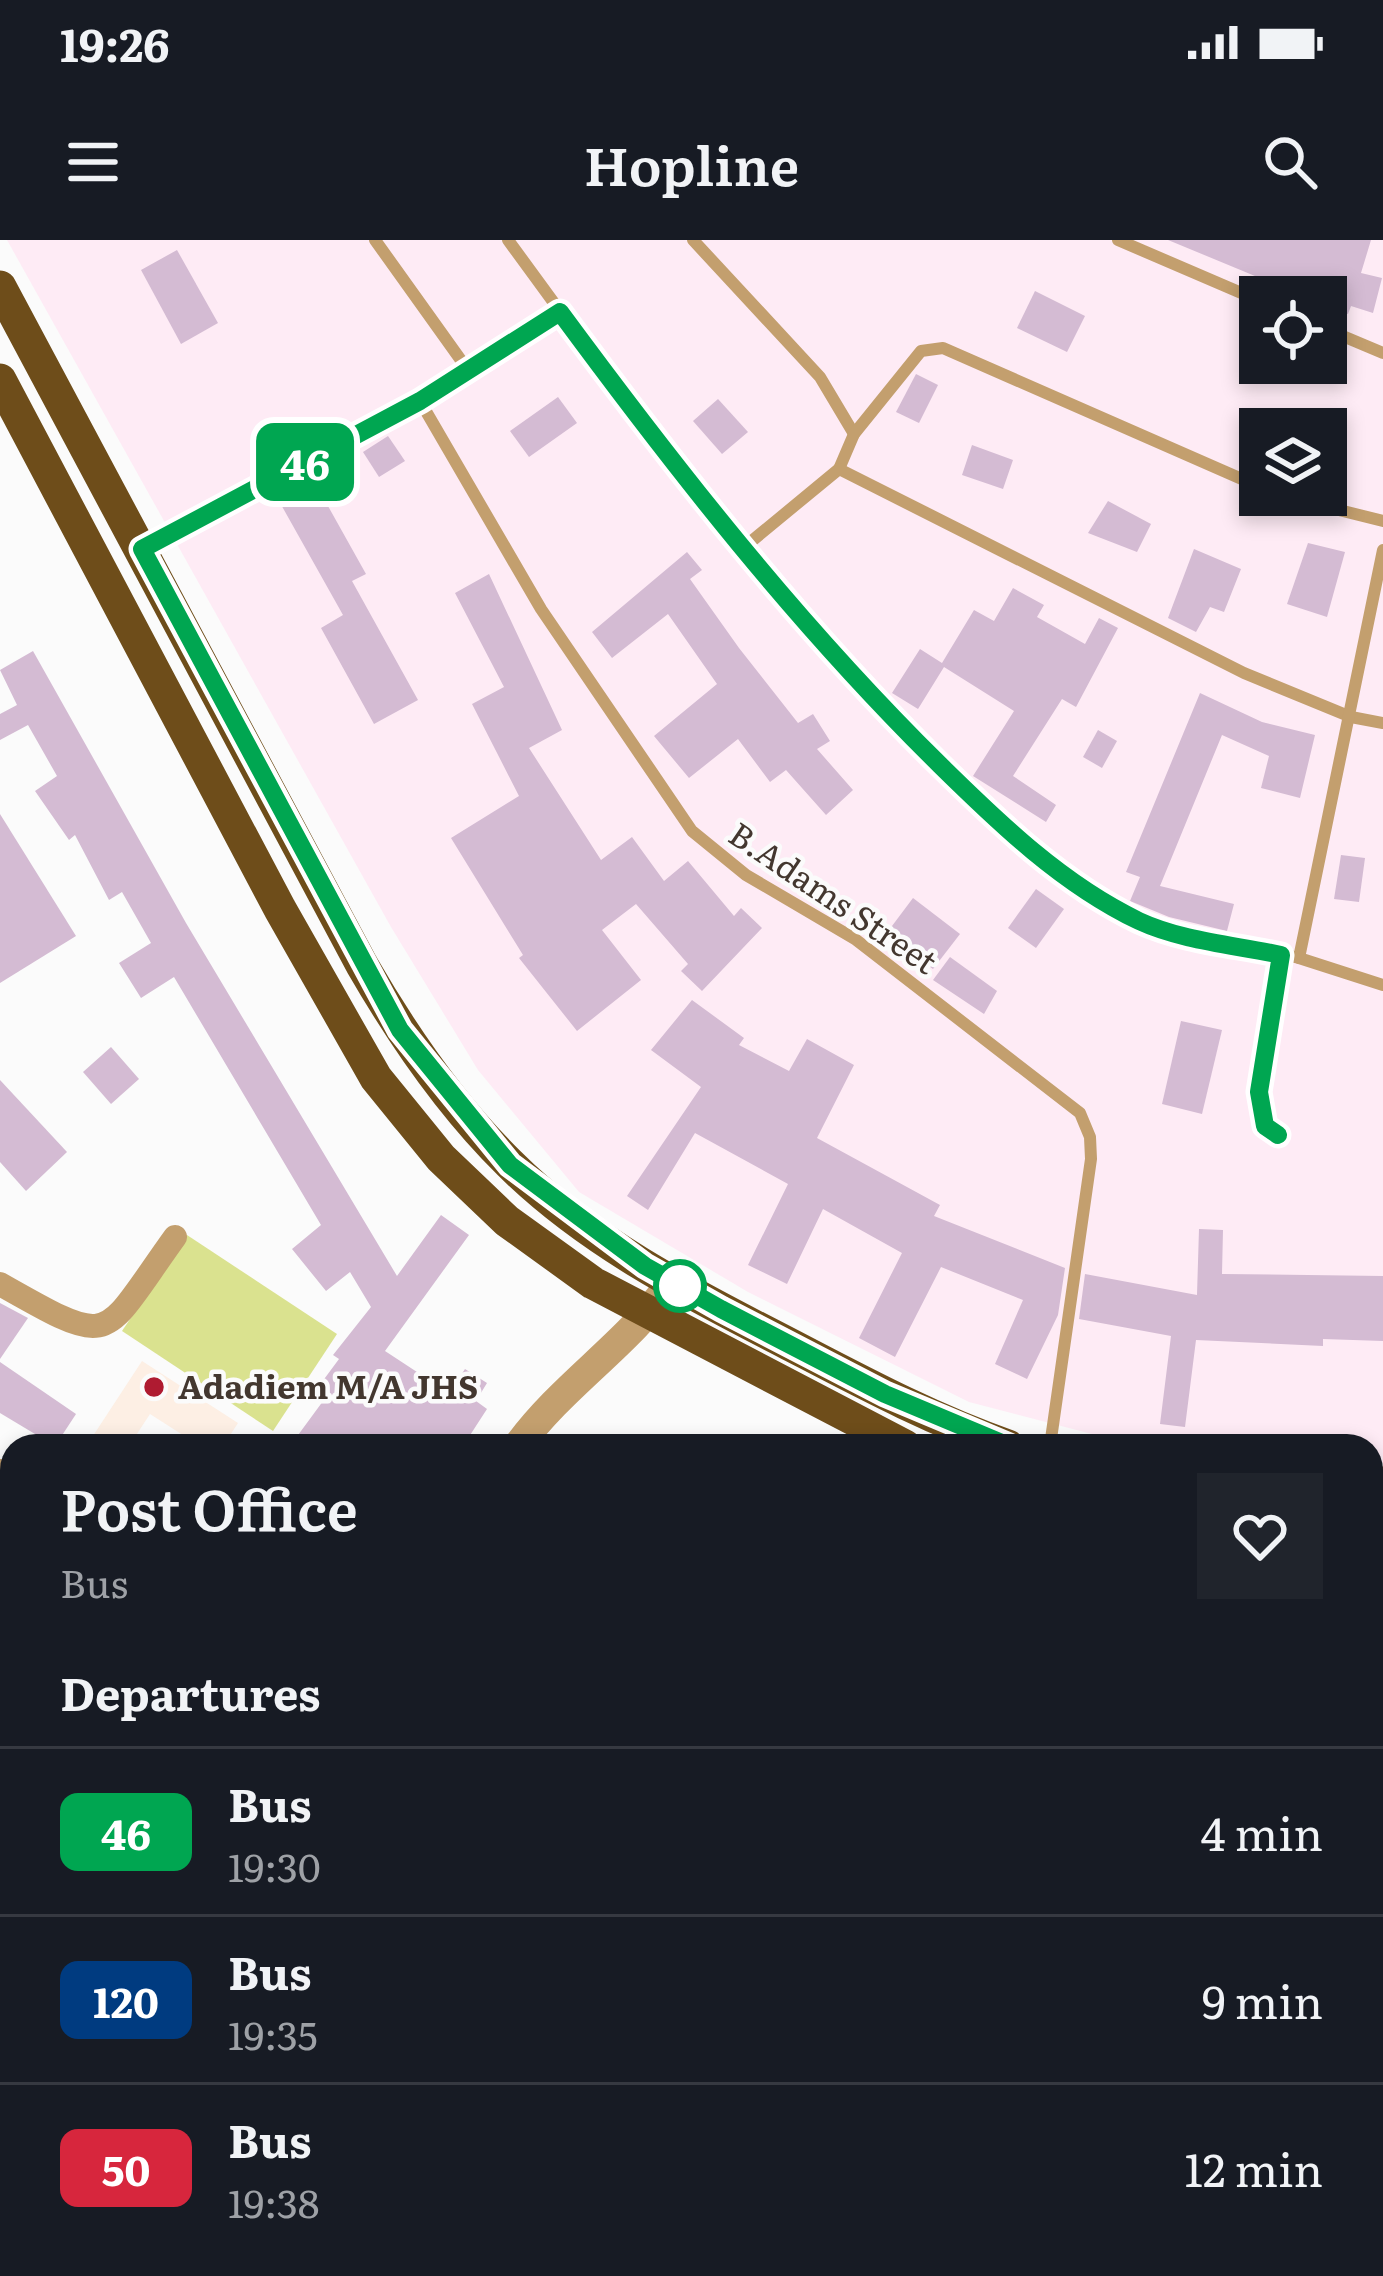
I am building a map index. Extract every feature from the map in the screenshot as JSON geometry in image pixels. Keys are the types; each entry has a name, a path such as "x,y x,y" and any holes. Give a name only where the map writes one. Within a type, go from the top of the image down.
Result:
{"highway":[{"path":"0,287 400,1030 510,1165 564,1209 672,1281 885,1394 980,1434"},
{"path":"0,380 376,1078 441,1158 507,1221 592,1283 882,1434"}],"street":[{"path":"0,1284 68,1324 90,1330 118,1316 175,1237"},
{"path":"526,1434 542,1412 650,1314 672,1281"}],"lane":[{"path":"375,240 469,370"},
{"path":"508,240 742,549 832,658 1031,852 1138,921 1299,958 1383,985"},
{"path":"693,240 820,377 854,434"},
{"path":"1118,240 1239,292"},
{"path":"142,549 420,401 560,312"},
{"path":"1347,337 1383,352"},
{"path":"742,549 839,470 854,434 921,351 943,348 1239,478"},
{"name":"B.Adams Street","path":"420,401 542,609 692,831 746,875 856,939 1080,1113 1090,1137 1090,1159 1052,1434"},
{"path":"839,470 1244,673 1351,717 1383,723"},
{"path":"1347,512 1383,521"},
{"path":"1299,958 1383,550"},
{"path":"1278,1135 1265,1126 1259,1092 1281,955"}],"shaded area":[{"path":"7,240 1383,240 1383,1434 1092,1434 969,1402 748,1292 579,1192 478,1070 391,927"},
{"name":"Adadiem M/A JHS","path":"142,1361 238,1423 231,1434 181,1434 150,1414 137,1434 94,1434"}],"green space":[{"path":"187,1235 337,1334 273,1431 122,1331"}],"building":[{"path":"1168,240 1371,240 1361,273 1382,278 1373,313 1351,306 1348,314 1347,276 1255,276"},
{"path":"177,250 218,323 181,344 141,270"},
{"path":"1035,291 1085,316 1067,352 1017,328"},
{"path":"916,374 938,385 919,423 896,412"},
{"path":"558,397 577,423 529,457 510,431"},
{"path":"718,399 748,432 722,454 693,421"},
{"path":"388,436 405,461 379,477 363,452"},
{"path":"972,445 1013,460 1003,489 962,475"},
{"path":"314,481 366,574 352,581 418,700 374,724 321,628 343,615 279,501"},
{"path":"1108,501 1151,524 1137,552 1088,533"},
{"path":"1308,543 1345,552 1327,617 1287,604"},
{"path":"1194,549 1241,569 1224,612 1210,607 1196,632 1168,618"},
{"path":"687,552 702,570 690,579 739,648 798,723 813,714 830,741 817,749 853,790 826,815 786,770 770,782 738,739 689,778 654,736 717,684 668,614 612,658 592,632"},
{"path":"489,574 562,730 529,748 601,860 632,837 664,881 688,861 734,916 741,908 762,928 702,991 681,971 688,964 636,904 602,930 641,980 577,1031 519,958 523,955 451,838 519,796 472,704 504,687 455,593"},
{"path":"1013,588 1044,605 1037,617 1085,644 1099,618 1118,628 1076,707 1062,699 1013,776 1056,805 1046,822 973,776 1014,711 944,667 918,709 892,693 920,649 942,663 974,610 994,621"},
{"path":"33,651 186,923 397,1276 441,1215 469,1235 385,1351 449,1393 465,1369 487,1383 476,1401 487,1409 471,1434 299,1434 326,1397 316,1390 339,1359 333,1355 371,1307 350,1272 326,1291 292,1249 321,1225 174,977 141,998 119,963 151,943 122,892 109,900 75,835 69,840 35,791 57,776 28,725 0,740 0,714 17,705 0,670"},
{"path":"1200,693 1262,722 1315,735 1300,798 1261,788 1269,756 1222,735 1160,886 1234,904 1227,931 1169,917 1130,901 1140,877 1126,872"},
{"path":"1098,730 1117,741 1102,768 1083,757"},
{"path":"0,814 76,936 0,983"},
{"path":"1341,855 1365,858 1359,902 1334,899"},
{"path":"1036,889 1064,909 1036,948 1008,928"},
{"path":"913,898 960,934 933,969 886,934"},
{"path":"950,957 997,991 984,1014 933,980"},
{"path":"692,1000 744,1038 739,1045 789,1071 807,1039 854,1065 817,1138 940,1205 934,1216 1065,1268 1058,1315 1027,1379 995,1364 1023,1300 941,1267 895,1357 859,1338 902,1253 823,1209 787,1284 748,1265 788,1184 695,1133 648,1210 627,1196 701,1087 651,1050"},
{"path":"1181,1021 1222,1030 1202,1114 1162,1104"},
{"path":"111,1047 139,1079 111,1104 83,1072"},
{"path":"0,1080 67,1152 26,1191 0,1162"},
{"path":"1199,1229 1223,1230 1222,1274 1383,1276 1383,1341 1323,1339 1323,1346 1196,1340 1185,1427 1160,1424 1171,1336 1079,1319 1085,1274 1197,1295"},
{"path":"0,1303 28,1318 0,1359"},
{"path":"0,1362 76,1414 63,1434 35,1434 0,1413"}],"bus line":[{"name":"46","path":"974,1434 885,1394 645,1266 510,1165 400,1030 142,549 420,401 560,312 671,463 832,658 1004,828 1052,867 1138,921 1281,955 1259,1092 1265,1126 1278,1135"}],"place":[{"name":"Adadiem M/A JHS","path":"154,1387"}]}
